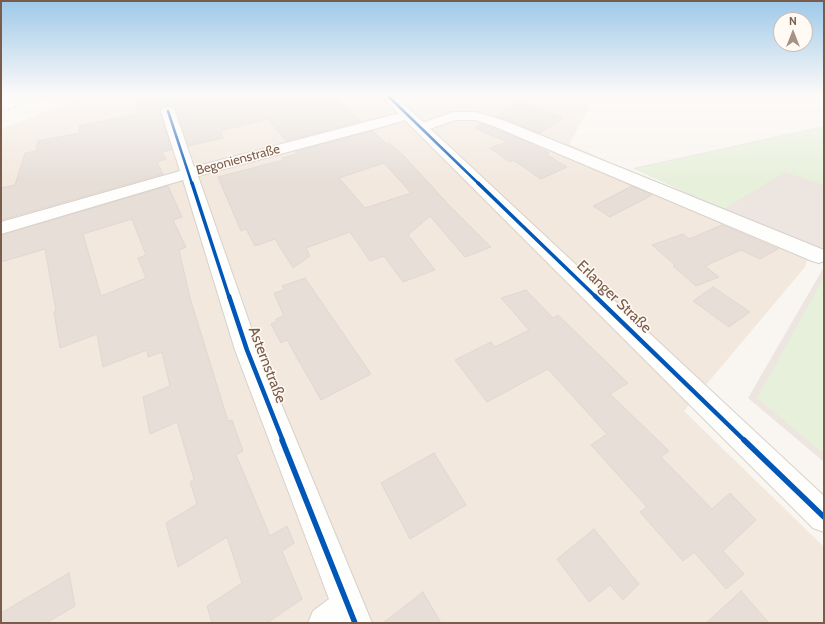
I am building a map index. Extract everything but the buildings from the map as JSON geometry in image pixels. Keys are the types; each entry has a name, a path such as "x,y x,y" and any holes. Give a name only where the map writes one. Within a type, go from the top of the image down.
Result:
{"street":[{"name":"Asternstraße","path":"173,124 247,350 343,617"},
{"name":"Begonienstraße","path":"1,228 189,173 376,124"},
{"name":"Erlanger Straße","path":"416,124 824,517"},
{"path":"500,124 818,256"}],"shaded area":[{"path":"13,124 580,124 569,144 810,251 805,267 684,411 824,547 824,623 1,623 1,129"},
{"path":"824,126 824,258 633,168"},
{"path":"824,267 824,462 748,398"}],"green space":[{"path":"824,127 824,185 785,172 724,209 634,169"},
{"path":"824,277 824,454 757,398"}],"cycle path":[{"path":"172,124 247,350 355,623"},
{"path":"417,124 824,517"}]}
